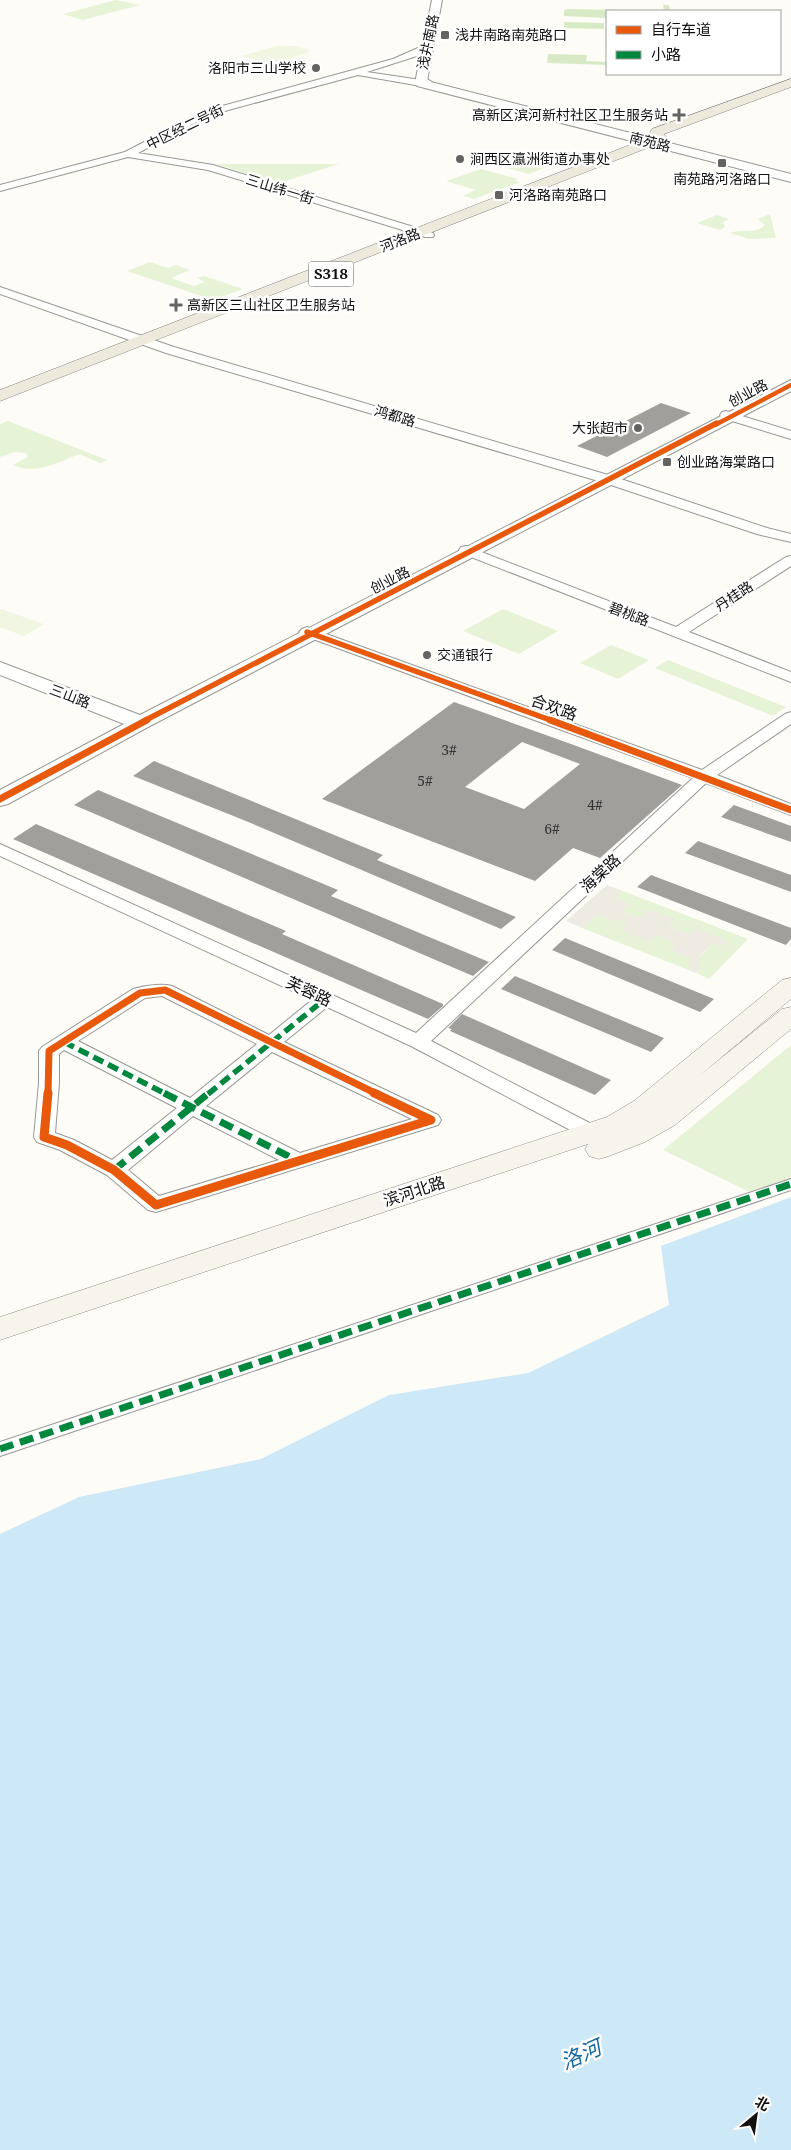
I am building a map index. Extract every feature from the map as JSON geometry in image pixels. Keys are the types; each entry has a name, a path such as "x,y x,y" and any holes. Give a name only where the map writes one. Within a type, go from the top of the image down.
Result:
{"main road":[{"path":"728,114 791,83"},
{"path":"660,142 791,88"},
{"path":"728,114 791,93"},
{"name":"河洛路","path":"0,406 148,343 424,234 660,142 682,138"},
{"name":"河洛路","path":"0,396 148,343"},
{"name":"滨河北路","path":"0,1348 602,1138 617,1124 644,1107 791,986"},
{"name":"滨河北路","path":"0,1329 602,1138 635,1135 665,1118 791,1015"}],"street":[{"name":"浅井南路","path":"423,82 426,47 437,0"},
{"name":"浅井南路","path":"423,82 445,0"},
{"name":"中区经二号街","path":"0,188 128,154 207,113 396,61 418,53 426,47"},
{"path":"354,72 423,82"},
{"name":"南苑路","path":"423,82 791,177"},
{"name":"三山纬一街","path":"128,154 209,167 424,234"},
{"name":"鸿都路","path":"0,290 148,343 607,479 762,531 791,538"},
{"name":"创业路","path":"729,416 791,380"},
{"name":"创业路","path":"0,793 791,384"},
{"path":"729,416 791,435"},
{"name":"碧桃路","path":"469,551 791,678"},
{"name":"丹桂路","path":"678,633 791,560"},
{"name":"合欢路","path":"310,633 704,776 791,810"},
{"name":"三山路","path":"0,668 131,726"},
{"name":"三山路","path":"0,680 131,726"},
{"name":"海棠路","path":"418,1042 704,776 791,717"},
{"name":"创业路","path":"0,799 131,726"},
{"name":"芙蓉路","path":"0,849 418,1042 602,1138"},
{"path":"165,990 270,1044 431,1120 156,1205 114,1170 67,1145 44,1137 49,1083 49,1051 140,993 165,990"},
{"path":"114,1170 325,999"},
{"path":"64,1042 298,1161"},
{"path":"0,1449 791,1184"}],"green space":[{"path":"116,0 140,5 83,20 63,14"},
{"path":"663,5 669,5 670,10 664,10"},
{"path":"568,9 616,10 606,10 606,18 564,16 564,10"},
{"path":"564,22 604,23 604,29 564,28"},
{"path":"531,27 553,27 552,41 529,40"},
{"path":"277,46 296,46 311,51 274,64 241,56"},
{"path":"548,54 587,55 586,61 606,62 606,65 547,63"},
{"path":"494,151 549,166 529,174 493,164 507,158 488,153"},
{"path":"217,164 339,164 276,184"},
{"path":"481,169 518,179 515,181 520,182 474,199 463,196 476,190 446,181"},
{"path":"770,214 776,238 749,239 730,233 757,230 765,225 758,219"},
{"path":"717,215 729,219 723,222 725,227 719,230 697,223"},
{"path":"150,262 168,268 176,265 190,270 171,278 194,286 205,282 197,278 204,276 243,289 213,300 127,271"},
{"path":"8,421 107,460 100,463 79,454 46,467 30,469 13,465 28,457 26,453 15,452 0,457 0,424"},
{"path":"2,609 44,624 24,636 0,627 0,610"},
{"path":"503,609 558,631 519,654 463,631"},
{"path":"611,645 649,660 618,679 580,663"},
{"path":"668,660 786,707 773,716 655,668"},
{"path":"623,891 748,939 709,979 696,973 700,969 700,956 714,943 726,941 688,934 668,926 674,920 648,909 638,918 622,911 629,904 615,898"},
{"path":"597,915 611,921 615,918 630,924 622,931 657,935 678,944 671,950 693,959 694,968 691,971 582,928"},
{"path":"791,1045 791,1184 758,1196 663,1150"}],"shaded area":[{"path":"607,885 623,891 615,898 630,904 622,911 638,918 648,909 675,919 668,926 688,934 695,928 727,941 721,946 714,943 700,955 700,969 696,973 691,971 694,968 687,965 692,959 671,950 677,944 657,935 649,942 622,931 629,924 615,918 611,921 597,915 582,928 566,921"}],"water":[{"name":"洛河","path":"791,1197 791,2150 0,2150 0,1534 79,1497 261,1459 389,1395 528,1373 669,1305 661,1246"}],"building":[{"name":"大张超市","path":"661,403 691,413 607,457 577,446"},
{"path":"454,702 682,785 600,858 573,848 535,881 322,799","holes":["522,742 580,764 524,809 465,787"]},
{"path":"154,761 383,855 377,860 516,917 501,929 241,819 133,776"},
{"path":"98,790 338,890 331,896 489,962 473,976 74,805"},
{"path":"734,805 791,826 791,842 721,817"},
{"path":"36,824 286,931 282,934 443,1004 443,1006 428,1019 13,839"},
{"path":"698,841 791,875 791,892 685,853"},
{"path":"651,875 791,928 791,939 786,945 637,887"},
{"path":"565,938 714,999 700,1012 552,950"},
{"path":"515,976 664,1038 651,1052 501,989"},
{"path":"462,1014 611,1080 595,1095 450,1031 452,1029 448,1028"}],"marked path":[{"path":"114,1170 325,999"},
{"path":"64,1042 298,1161"},
{"path":"0,1449 791,1184"}],"cycle path":[{"path":"0,799 141,723 791,385"},
{"path":"307,632 704,776 791,810"},
{"path":"165,990 270,1043 431,1120 156,1205 114,1170 67,1145 44,1137 49,1083 49,1051 140,993 165,990"}],"place":[{"name":"浅井南路南苑路口","path":"445,35"},
{"name":"洛阳市三山学校","path":"316,68"},
{"name":"高新区滨河新村社区卫生服务站","path":"679,115"},
{"name":"涧西区瀛洲街道办事处","path":"460,159"},
{"name":"南苑路河洛路口","path":"722,163"},
{"name":"河洛路南苑路口","path":"499,195"},
{"name":"高新区三山社区卫生服务站","path":"176,305"},
{"name":"大张超市","path":"638,428"},
{"name":"创业路海棠路口","path":"667,462"},
{"name":"交通银行","path":"427,655"}]}
